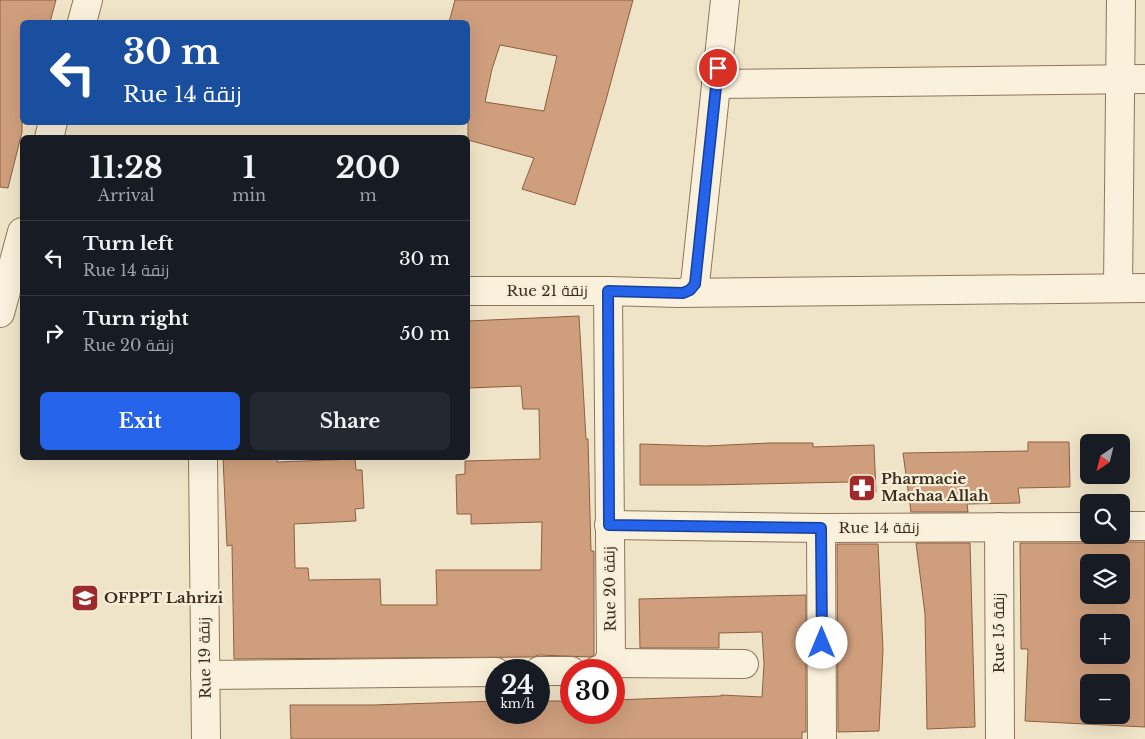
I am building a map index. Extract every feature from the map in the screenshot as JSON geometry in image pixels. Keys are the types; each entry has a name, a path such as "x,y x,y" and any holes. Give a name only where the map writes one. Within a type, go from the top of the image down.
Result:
{"street":[{"path":"83,20 88,0"},
{"path":"687,292 695,284 725,0"},
{"path":"1118,288 1133,78 1121,0"},
{"path":"716,84 1133,78"},
{"path":"0,313 15,286 20,247"},
{"name":"Rue 21 زنقة","path":"470,291 687,292 1145,288"},
{"name":"Rue 20 زنقة","path":"608,291 611,656 609,659"},
{"name":"Rue 19 زنقة","path":"203,460 206,739"},
{"name":"Rue 14 زنقة","path":"609,525 821,528 1080,527"},
{"path":"1130,526 1145,526"},
{"name":"Rue 15 زنقة","path":"999,527 1000,739"},
{"path":"821,528 822,739"},
{"path":"625,666 744,664"},
{"path":"205,675 485,672"}],"building":[{"path":"0,0 56,0 51,20 20,20 20,125 22,125 22,132 8,188 0,187"},
{"path":"455,0 633,0 575,205 522,189 534,158 470,141 470,135 468,135 468,125 470,125 470,20 450,20","holes":["500,45 557,56 544,111 485,102 492,69"]},
{"path":"579,316 586,439 588,439 591,551 594,551 594,655 591,657 539,655 533,657 234,659 232,545 227,546 223,460 277,460 277,462 355,460 356,470 362,470 364,508 355,509 356,521 294,524 295,568 308,568 309,580 380,579 381,605 437,605 436,570 541,570 542,522 471,524 471,514 457,514 456,475 465,474 465,461 540,459 539,409 523,409 521,386 470,388 470,321"},
{"path":"1028,442 1069,442 1070,487 1018,488 1020,503 967,504 968,512 911,512 903,453 1028,451"},
{"path":"813,443 813,447 874,445 876,492 850,492 850,482 640,485 640,444 706,446"},
{"path":"1130,542 1145,542 1145,727 1085,724 1130,724 1130,674 1080,674 1080,724 1025,721 1028,649 1021,649 1020,543 1130,544"},
{"path":"916,543 970,543 975,727 927,729 925,614"},
{"path":"837,544 878,544 883,650 879,731 838,732"},
{"path":"806,595 806,732 802,732 802,739 291,739 290,705 373,705 485,701 485,724 550,724 550,701 560,701 560,724 625,724 625,700 721,695 762,697 764,664 762,632 719,633 719,648 640,648 639,599"}],"place":[{"name":"Pharmacie Machaa Allah","path":"862,488"},
{"name":"OFPPT Lahrizi","path":"85,598"}],"route":[{"path":"718,68 695,284 690,290 683,293 608,291 609,525 821,528 822,643"}]}
